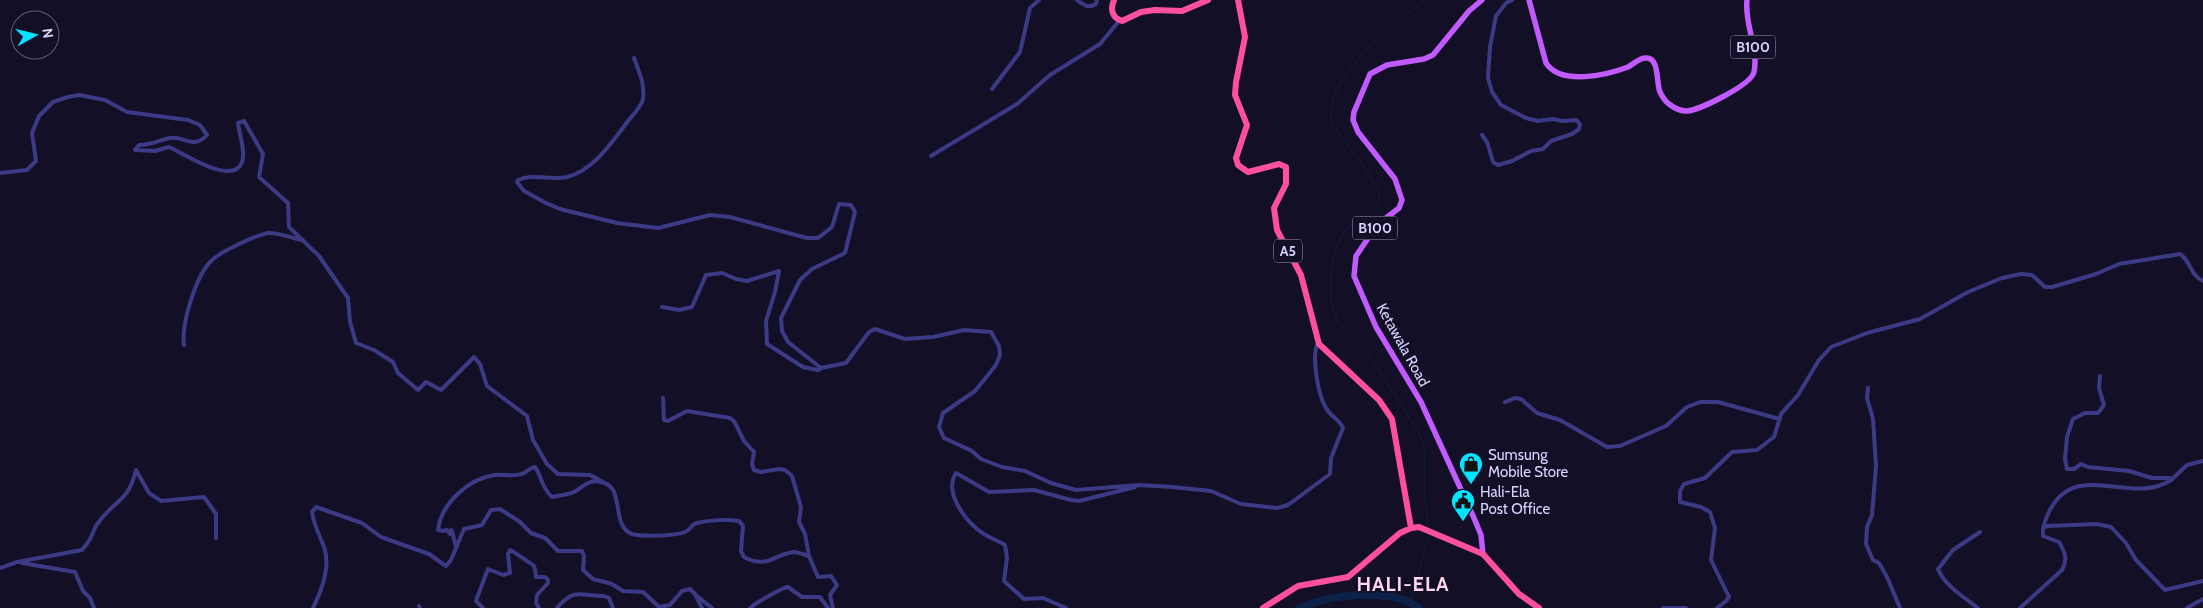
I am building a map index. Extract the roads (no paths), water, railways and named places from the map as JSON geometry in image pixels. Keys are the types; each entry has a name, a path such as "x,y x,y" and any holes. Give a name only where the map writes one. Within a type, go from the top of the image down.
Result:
{"highway":[{"path":"1114,0 1112,12 1120,20 1126,21 1137,13 1190,9 1208,0"},
{"name":"A5","path":"1238,0 1245,37 1235,95 1247,125 1236,158 1238,165 1248,172 1278,164 1286,167 1286,184 1275,204 1275,222 1280,238 1301,275 1318,342 1341,366 1379,400 1392,419 1411,528"},
{"path":"1264,608 1298,586 1348,577 1400,534 1411,528 1421,528 1483,554 1519,594 1539,608"}],"main road":[{"name":"Ketawala Road","path":"1482,0 1469,11 1433,56 1420,60 1387,64 1370,74 1354,112 1353,120 1358,132 1395,179 1402,200 1399,208 1377,225 1356,256 1354,276 1376,327 1421,402 1481,535 1483,554"},
{"name":"B100","path":"1530,0 1546,64 1550,69 1567,76 1582,77 1627,67 1641,59 1648,58 1652,60 1656,68 1660,92 1668,104 1678,110 1688,111 1740,88 1754,74 1755,63 1747,15 1747,0"}],"street":[{"path":"992,89 1020,52 1030,8 1039,0"},
{"path":"1077,0 1087,7 1092,7 1096,4 1097,0"},
{"path":"1482,135 1487,142 1493,162 1498,165 1512,161 1532,151 1543,149 1551,142 1572,134 1579,129 1580,124 1576,120 1562,121 1553,119 1538,121 1526,118 1501,105 1492,92 1488,78 1490,47 1496,16 1506,3 1512,0"},
{"path":"931,156 1017,104 1050,75 1100,44 1120,20"},
{"path":"634,58 642,78 642,101 608,148 575,174 544,179 526,177 517,182 529,194 560,209 617,223 658,228 710,215 730,217 807,238 818,238 832,227 839,204 851,205 854,212 846,253 812,270 800,280 781,318 782,331 788,342 821,368"},
{"path":"0,173 27,170 36,161 32,133 39,116 54,102 68,96 79,95 105,100 127,112 188,120 200,124 207,135 202,140 194,142 171,138 153,145 139,145 135,150 155,151 169,147 211,168 228,171 237,168 242,162 238,123 244,121 263,154 259,177 288,203 289,227 319,256 348,298 350,322 356,343 374,350 393,362 398,373 418,390 426,382 441,390 474,357 480,364 487,386 526,416 536,446 547,464 558,474 590,475 613,489 619,516 627,531 632,534 645,536 675,534 687,531 698,523 736,521 743,526 741,551 747,558 767,561 793,552 809,556"},
{"path":"184,346 182,334 190,300 212,260 248,240 270,233 301,240"},
{"path":"1717,608 1726,602 1729,597 1711,560 1714,521 1710,512 1701,507 1680,502 1680,491 1684,484 1709,475 1732,452 1751,452 1763,447 1774,437 1780,419 1798,395 1819,360 1831,347 1867,333 1920,319 1968,292 2002,278 2021,274 2032,275 2045,287 2052,287 2096,274 2119,264 2180,254 2184,257 2194,276 2203,281"},
{"path":"662,307 679,310 692,307 706,275 722,273 747,281 779,271 766,321 767,344 803,367 818,370 846,363 868,332 875,330 905,340 933,337 964,330 991,332 999,346 1000,355 996,365 976,391 943,413 939,427 944,438 958,443 981,459 1025,471 1051,483 1076,490 1139,485 1211,490 1241,504 1277,508 1288,506 1330,474 1331,458 1343,428 1340,422 1327,410 1319,392 1315,365 1318,342"},
{"path":"2100,376 2098,388 2104,405 2098,413 2085,413 2073,419 2067,436 2065,459 2067,469 2074,469 2081,464 2088,467 2129,471 2152,478 2170,478 2171,480"},
{"path":"1868,388 1867,398 1873,419 1876,466 1872,515 1867,527 1866,544 1873,560 1879,563 1887,577 1900,608"},
{"path":"663,398 664,420 668,421 687,412 730,418 734,421 744,441 754,452 752,464 754,470 761,472 779,469 785,470 792,476 801,507 799,522 805,534 809,556 818,577 832,576 836,582 837,586 830,595 833,608"},
{"path":"1505,402 1515,398 1521,399 1537,413 1560,420 1607,447 1620,446 1666,426 1687,406 1700,402 1718,402 1780,419"},
{"path":"2020,608 2062,570 2065,564 2063,548 2060,542 2043,536 2043,528 2048,511 2071,488 2099,484 2141,488 2159,485 2171,480 2187,465 2203,461"},
{"path":"456,547 452,531 450,534 447,530 443,532 438,530 438,526 453,499 467,486 481,479 494,475 522,474 529,468 535,467 540,473 545,492 552,497 571,493 583,484 594,481 603,482"},
{"path":"0,568 17,562 82,550 91,538 95,526 107,510 122,500 132,486 136,470 149,493 161,501 204,497 216,514 216,538"},
{"path":"1066,608 1043,598 1024,599 1010,588 1004,581 1005,545 978,530 962,512 952,490 953,477 956,473 989,492 1034,490 1071,500 1079,500 1139,485"},
{"path":"313,608 322,591 326,564 325,551 313,520 312,512 316,507 362,523 381,537 429,554 446,566 451,560 464,529 482,525 491,510 500,509 520,522 531,533 544,538 558,551 582,551 584,556 583,570 593,579 612,584 623,591 644,592 659,607 670,605 682,591 690,589 712,608"},
{"path":"2043,528 2047,526 2097,524 2111,527 2126,542 2136,560 2165,590 2203,581"},
{"path":"1978,608 1953,588 1940,575 1938,569 1953,550 1980,532"},
{"path":"483,608 476,601 484,582 485,574 488,570 503,575 510,573 508,554 510,550 515,550 526,562 532,564 535,568 536,577 545,577 548,580 548,583 537,595 536,602 539,608"},
{"path":"17,562 74,572 94,608"},
{"path":"750,608 767,599 781,588 788,587 802,597 820,597 828,608"},
{"path":"557,608 573,594 604,596 609,598 613,608"},
{"path":"695,594 702,608"},
{"path":"2187,608 2203,599"},
{"path":"1663,608 1686,608"}],"waterway":[{"path":"1424,0 1362,55 1337,90 1331,108 1333,125 1371,176 1380,199 1378,203 1346,230 1337,244 1331,270 1331,301 1338,323 1370,357 1418,431 1425,450 1424,491 1429,529"},
{"path":"1410,602 1429,535"},
{"path":"1300,608 1328,599 1360,595 1393,597 1407,601 1419,608"}],"place":[{"name":"Sumsung Mobile Store","path":"1471,485"},
{"name":"Hali-Ela Post Office","path":"1463,522"}],"district":[{"name":"HALI-ELA","path":"1403,584"}]}
